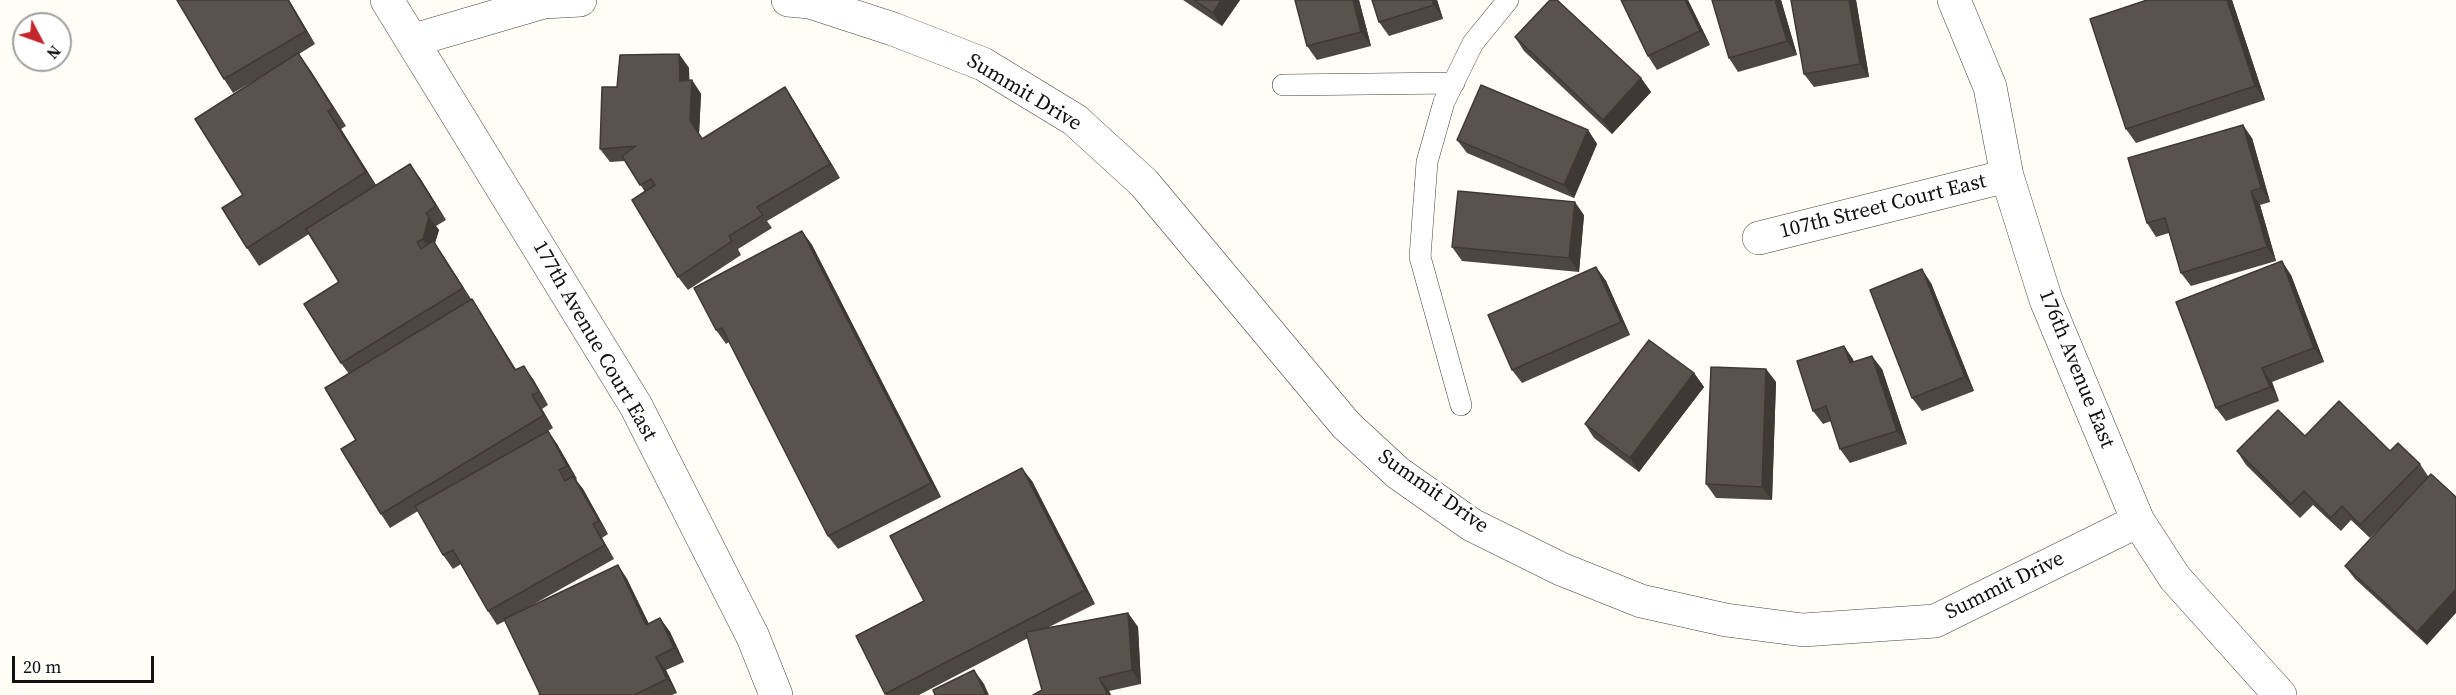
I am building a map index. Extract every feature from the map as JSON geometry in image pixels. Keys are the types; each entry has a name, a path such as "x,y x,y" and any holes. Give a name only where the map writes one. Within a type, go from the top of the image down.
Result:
{"street":[{"name":"177th Avenue Court East","path":"387,0 414,40 636,406 753,637 776,695"},
{"path":"414,40 544,2 580,0"},
{"name":"Summit Drive","path":"788,0 810,2 893,29 983,64 1075,120 1144,183 1346,425 1398,473 1472,525 1562,569 1641,601 1726,620 1803,630 1935,621 2138,521"},
{"name":"176th Avenue East","path":"1954,0 1990,87 2007,176 2046,300 2138,521 2175,578 2280,695"},
{"name":"107th Street Court East","path":"1759,238 2007,176"}],"lane":[{"path":"1461,405 1420,257 1427,162 1444,102 1473,43 1508,0"},
{"path":"1283,85 1454,83"}],"building":[{"path":"177,0 288,0 306,31 224,79"},
{"path":"1194,0 1221,0 1213,13"},
{"path":"1295,0 1353,0 1361,32 1307,46"},
{"path":"1372,0 1432,0 1434,5 1379,22"},
{"path":"1550,0 1557,0 1641,78 1603,120 1515,37"},
{"path":"1621,0 1685,0 1700,31 1648,56"},
{"path":"1712,0 1775,0 1787,41 1729,58"},
{"path":"1791,0 1849,0 1860,64 1804,74"},
{"path":"2147,0 2227,0 2255,86 2126,129 2090,19"},
{"path":"298,53 333,108 328,111 366,172 247,248 222,208 243,195 195,119"},
{"path":"679,54 680,81 692,80 690,120 702,139 785,87 830,164 757,207 763,215 729,236 732,241 678,277 632,200 655,185 651,179 640,185 622,156 636,146 600,149 602,87 617,87 620,55"},
{"path":"1481,85 1588,130 1564,185 1457,140"},
{"path":"2243,125 2261,188 2251,191 2267,247 2181,273 2165,218 2147,223 2128,158"},
{"path":"410,164 436,206 426,213 429,217 423,239 417,242 421,249 433,241 463,288 341,363 304,304 339,282 306,229"},
{"path":"1458,191 1575,202 1569,258 1452,247"},
{"path":"802,231 931,483 828,536 722,328 716,330 694,288"},
{"path":"2282,261 2314,348 2262,368 2270,387 2216,408 2176,302"},
{"path":"1596,267 1621,322 1512,370 1488,315"},
{"path":"1922,269 1965,377 1912,398 1870,290"},
{"path":"472,299 515,370 524,366 539,392 532,395 544,415 381,514 341,449 356,440 325,388"},
{"path":"1649,340 1694,373 1630,458 1585,424"},
{"path":"1844,346 1850,363 1872,356 1897,431 1840,449 1826,406 1813,411 1797,361"},
{"path":"1711,367 1766,369 1762,487 1706,484"},
{"path":"2339,401 2390,451 2398,443 2420,464 2360,525 2342,506 2331,518 2304,491 2291,504 2237,451 2278,410 2305,436"},
{"path":"548,431 567,466 559,470 565,481 573,476 599,521 593,524 605,545 488,611 453,550 443,555 415,506"},
{"path":"1022,468 1085,590 885,694 856,636 924,601 890,536"},
{"path":"2431,474 2456,497 2456,589 2417,632 2345,566"},
{"path":"618,565 646,625 660,618 674,648 656,657 667,679 634,695 539,695 504,619"},
{"path":"1128,613 1132,670 1099,678 1108,695 1033,695 1042,690 1026,632"},
{"path":"974,670 986,695 935,695 933,690"}]}
